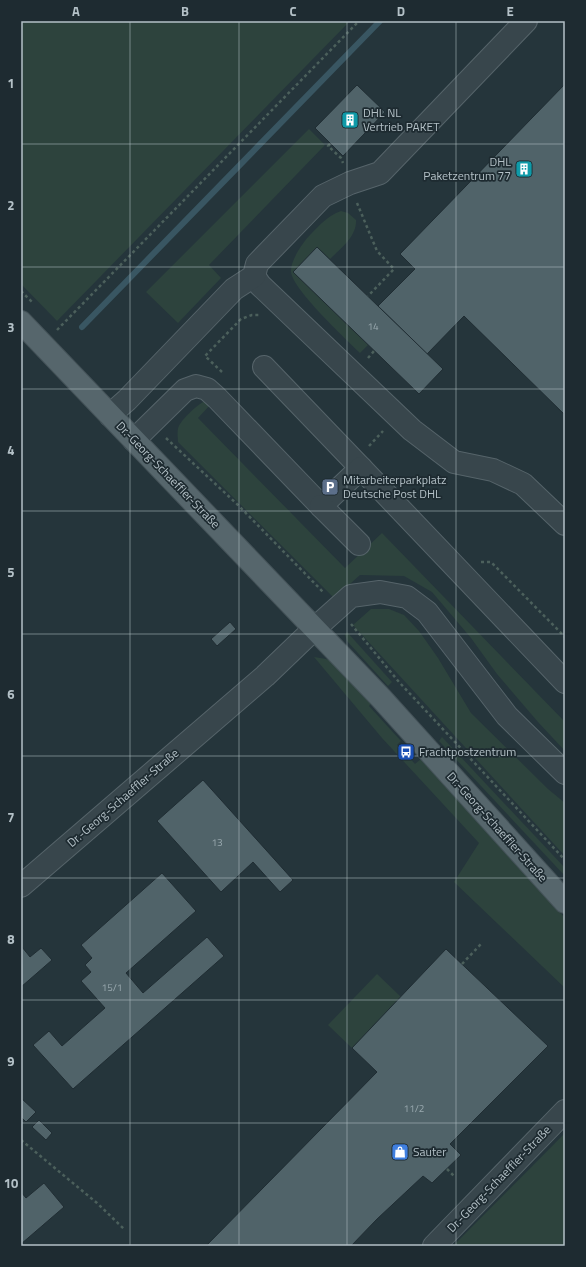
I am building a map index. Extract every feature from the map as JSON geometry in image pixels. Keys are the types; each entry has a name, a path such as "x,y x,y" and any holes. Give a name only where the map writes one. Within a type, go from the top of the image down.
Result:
{"main road":[{"name":"Dr.-Georg-Schaeffler-Straße","path":"21,322 381,698 565,902"}],"lane":[{"path":"110,415 127,400 234,289 254,276 257,264 323,196 350,183 380,173 526,21"},
{"path":"254,276 260,285 412,430 454,462 493,470 523,484 565,524"},
{"path":"264,366 363,458 565,682"},
{"path":"134,440 185,390 196,386 207,389 359,544"},
{"path":"321,506 363,458"},
{"path":"314,629 351,596 380,592 407,597 427,612 507,716 550,760 565,773"},
{"name":"Dr.-Georg-Schaeffler-Straße","path":"21,886 265,676 314,629"},
{"name":"Dr.-Georg-Schaeffler-Straße","path":"434,1246 565,1111"}],"path":[{"path":"75,312 358,21"},
{"path":"330,144 328,146 341,158 377,251 394,269 368,296"},
{"path":"21,291 37,308"},
{"path":"207,389 222,372 205,356 241,319 252,315 264,316"},
{"path":"53,324 58,330"},
{"path":"151,423 238,505 337,607 399,682 565,860"},
{"path":"363,458 384,430 379,425"},
{"path":"479,562 491,562 565,637"},
{"path":"462,964 481,944"},
{"path":"21,1140 97,1203 124,1229"},
{"path":"447,1169 454,1176"}],"green space":[{"path":"21,21 350,21 57,321 21,284"},
{"path":"309,129 325,145 209,265 221,278 178,323 146,292"},
{"path":"341,211 348,213 356,220 356,226 348,241 330,259 317,247 293,272 368,345 360,353 310,302 294,280 291,272 295,257 307,238 328,218"},
{"path":"205,401 211,404 198,418 345,568 382,533 565,722 565,751 497,674 471,638 432,592 404,576 360,575 341,592 337,601 178,442 179,426 185,417"},
{"path":"371,609 389,609 404,615 419,631 438,658 471,713 548,789 565,803 565,856 353,625"},
{"path":"347,632 392,682 388,686 347,641 345,635"},
{"path":"314,657 333,662 372,702 369,706 401,741 397,745 415,764 422,758 565,918 565,988 454,882 479,843 382,738"},
{"path":"442,737 565,868 565,876 439,741"},
{"path":"377,974 401,997 352,1048 328,1025"},
{"path":"565,1133 565,1246 453,1246"}],"building":[{"name":"DHL Paketzentrum 77","path":"565,84 565,415 464,316 427,354 378,306 415,269 400,254"},
{"name":"DHL NL Vertrieb PAKET","path":"357,85 385,112 343,156 315,128"},
{"path":"317,247 443,369 419,394 293,272"},
{"path":"230,622 236,629 217,646 211,639"},
{"path":"203,780 293,880 280,892 253,862 221,892 157,821"},
{"path":"162,873 196,911 126,973 143,993 207,937 224,956 73,1089 33,1045 49,1031 62,1046 105,1008 81,981 91,972 85,965 92,958 81,945"},
{"path":"22,947 30,957 41,948 52,960 21,987"},
{"path":"446,949 548,1046 450,1144 461,1155 432,1183 423,1176 377,1219 351,1246 206,1246 377,1072 352,1048"},
{"path":"21,1098 36,1112 26,1122 21,1117"},
{"path":"39,1120 52,1133 46,1140 32,1127"},
{"path":"44,1183 64,1207 21,1244 21,1192 26,1198"}],"waterway":[{"path":"82,327 380,21"}],"place":[{"name":"DHL NL Vertrieb PAKET","path":"350,120"},
{"name":"DHL Paketzentrum 77","path":"524,169"},
{"name":"Mitarbeiterparkplatz Deutsche Post DHL","path":"330,487"},
{"name":"Frachtpostzentrum","path":"406,752"},
{"name":"Sauter","path":"400,1152"}]}
